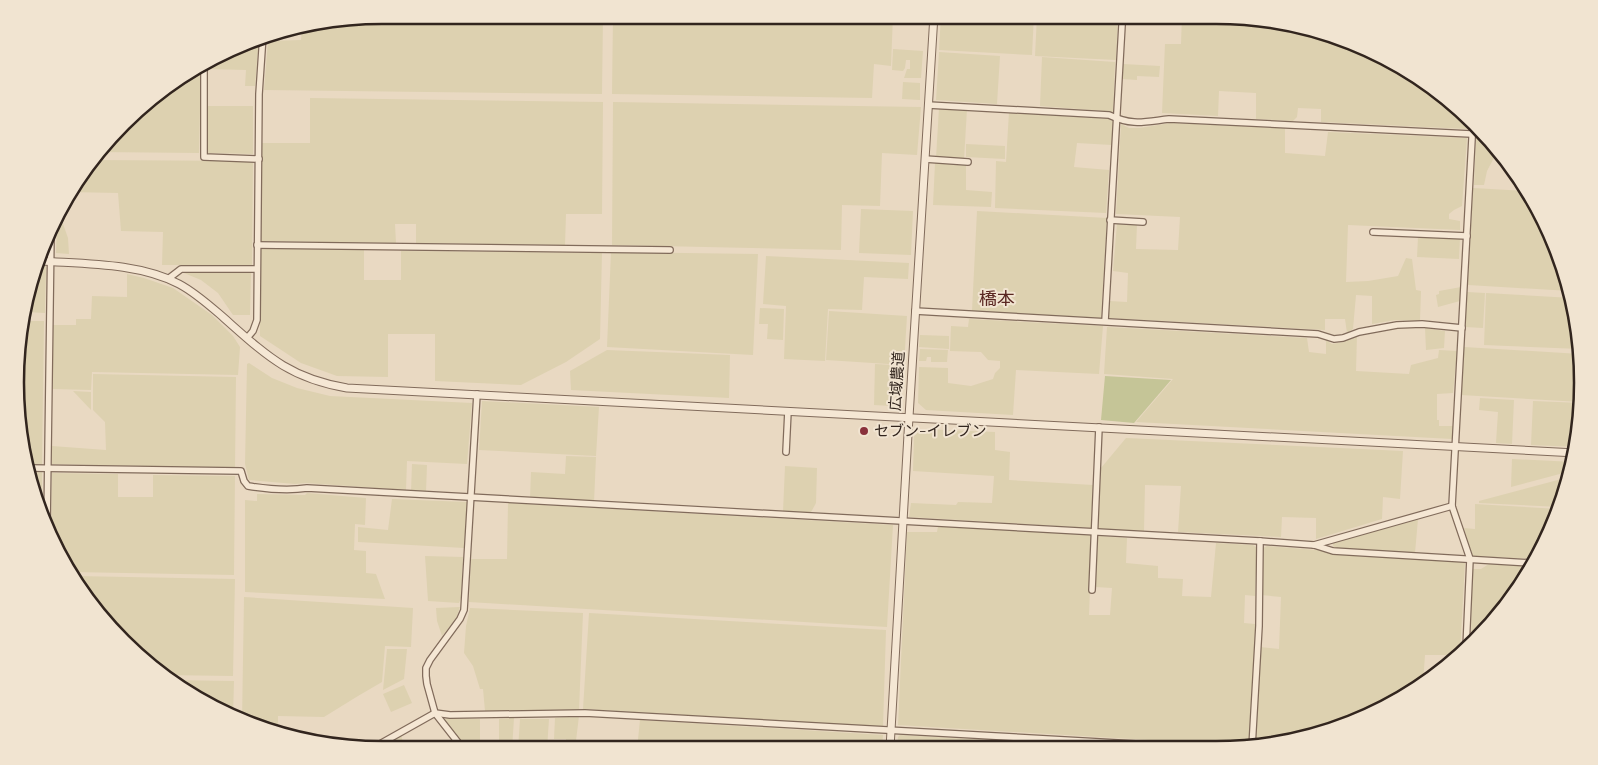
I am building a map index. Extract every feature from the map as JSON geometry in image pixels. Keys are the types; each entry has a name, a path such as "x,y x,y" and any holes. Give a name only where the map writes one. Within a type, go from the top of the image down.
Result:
{"street":[{"name":"広域農道","path":"890,741 908,417 933,24"},
{"path":"1105,322 1122,25"},
{"path":"247,338 257,320 259,94 262,45"},
{"path":"204,71 204,157 258,159"},
{"path":"928,105 1109,114 1116,118 1139,123 1169,118 1471,134 1452,506 1470,559 1466,638"},
{"path":"925,159 968,162"},
{"path":"1110,220 1143,222"},
{"path":"1372,232 1466,236"},
{"path":"257,245 670,250"},
{"path":"47,510 51,246"},
{"path":"45,261 134,269 168,279 192,292 275,362 292,372 325,384 348,388 1567,452"},
{"path":"168,279 181,269 257,269"},
{"path":"915,311 1318,334 1334,339 1397,324 1422,324 1462,328"},
{"path":"457,741 435,713 427,684 426,668 438,648 460,619 464,610 477,394"},
{"path":"786,452 788,411"},
{"path":"1092,590 1099,427"},
{"path":"34,468 241,471 244,481 248,486 259,488 297,490 307,488 1094,532 1314,545 1333,551 1526,563"},
{"path":"1314,545 1452,506"},
{"path":"1252,739 1259,626 1260,542"},
{"path":"385,741 435,713 585,713 1084,741"}],"shaded area":[{"path":"603,24 602,94 264,90 268,43 301,40 302,33 336,27"},
{"path":"613,24 893,24 891,66 874,64 872,98 612,94"},
{"path":"940,24 1034,24 1032,55 939,50"},
{"path":"1037,24 1118,24 1116,60 1035,56"},
{"path":"1182,24 1262,27 1308,36 1353,51 1395,72 1434,98 1467,129 1321,122 1321,109 1298,108 1297,117 1293,121 1256,119 1256,93 1219,91 1218,116 1162,113 1165,44 1181,44"},
{"path":"258,46 255,86 245,86 246,70 209,69"},
{"path":"893,49 923,51 921,78 904,78 907,69 910,69 910,60 906,60 903,71 892,70"},
{"path":"939,52 1000,56 997,104 936,100"},
{"path":"1042,57 1115,62 1113,113 1040,106"},
{"path":"1123,64 1160,66 1159,77 1137,76 1137,80 1122,79"},
{"path":"201,73 199,153 108,152 146,113 183,84"},
{"path":"903,82 920,83 920,100 902,99"},
{"path":"310,98 603,102 602,214 566,214 565,245 416,243 416,224 395,224 396,243 261,241 262,143 310,143"},
{"path":"613,102 921,107 917,155 882,153 880,206 842,205 841,250 612,245"},
{"path":"208,106 253,106 253,154 207,153"},
{"path":"939,108 967,109 964,160 936,158"},
{"path":"1009,112 1108,119 1114,123 1112,145 1077,143 1074,167 1109,170 1106,213 995,208 996,161 1006,162"},
{"path":"1170,123 1285,128 1285,153 1325,156 1328,132 1467,138 1462,206 1449,214 1449,219 1460,221 1460,230 1348,225 1346,282 1368,281 1398,276 1406,258 1412,259 1416,290 1421,291 1420,321 1395,320 1372,324 1372,296 1356,295 1353,329 1347,333 1345,319 1325,319 1325,330 1108,318 1109,301 1127,302 1128,273 1113,271 1117,223 1137,224 1136,249 1178,250 1180,217 1116,214 1121,124 1129,128 1140,128"},
{"path":"1476,137 1494,157 1487,171 1484,185 1474,185"},
{"path":"966,144 1005,146 1005,159 966,157"},
{"path":"101,160 253,161 252,265 162,265 163,232 121,231 118,193 78,192"},
{"path":"935,163 966,163 966,190 992,192 991,207 933,205"},
{"path":"1473,188 1518,190 1547,245 1562,291 1468,285"},
{"path":"861,209 913,211 911,255 859,253"},
{"path":"977,211 1107,218 1101,318 972,311"},
{"path":"62,222 68,238 69,254 56,253 57,233"},
{"path":"1418,237 1460,238 1459,259 1417,257"},
{"path":"260,249 364,249 364,280 401,280 401,251 602,253 600,339 566,362 521,385 435,381 435,334 388,334 388,377 337,376 301,363 260,336"},
{"path":"611,252 758,254 753,355 607,347"},
{"path":"766,256 909,263 908,279 864,277 862,310 828,309 825,361 784,359 786,306 763,304"},
{"path":"43,266 46,266 45,313 31,312"},
{"path":"184,270 251,272 250,315 233,315 218,293 201,280 184,273"},
{"path":"127,274 173,288 212,315 233,336 240,347 238,375 92,372 91,390 53,389 52,325 76,325 76,319 91,319 92,296 127,297"},
{"path":"1461,287 1460,301 1438,307 1436,295 1439,294 1439,291"},
{"path":"1467,292 1485,293 1483,328 1465,327"},
{"path":"1486,293 1564,298 1572,349 1484,345"},
{"path":"760,308 784,309 783,340 767,339 768,324 759,324"},
{"path":"829,311 907,316 904,365 826,360"},
{"path":"969,319 1103,326 1099,374 1016,370 1013,415 926,410 918,403 919,367 948,368 948,383 971,386 993,379 995,373 1000,368 1000,361 988,360 981,352 950,351 951,326 968,327"},
{"path":"30,321 44,321 42,465 34,465 25,406 25,359"},
{"path":"1107,327 1307,338 1309,352 1326,354 1326,340 1332,344 1343,342 1357,335 1356,371 1409,374 1411,365 1438,358 1439,350 1457,351 1453,393 1437,394 1437,420 1439,420 1439,426 1453,426 1452,439 1136,422 1173,379 1104,374"},
{"path":"1425,328 1445,331 1444,348 1426,350"},
{"path":"920,335 949,336 949,349 919,347"},
{"path":"1464,347 1573,354 1573,402 1461,395"},
{"path":"920,349 948,350 947,362 931,362 931,357 927,357 926,361 919,361"},
{"path":"607,350 730,355 729,398 571,390 570,371"},
{"path":"249,363 272,378 297,388 330,396 472,403 467,464 407,461 406,490 249,480 245,464 247,364"},
{"path":"875,364 893,365 891,406 874,405"},
{"path":"93,374 236,377 235,468 52,464 52,446 106,450 105,422 93,410"},
{"path":"73,391 91,392 91,410"},
{"path":"1480,398 1514,400 1512,444 1496,443 1498,412 1479,410"},
{"path":"482,401 599,407 596,456 479,450"},
{"path":"1533,401 1573,403 1568,447 1531,445"},
{"path":"921,429 995,432 995,450 1010,452 1009,480 1093,485 1091,528 909,517 911,503 956,505 958,502 992,503 994,476 913,471 914,436"},
{"path":"1126,438 1403,451 1400,499 1383,497 1382,519 1316,539 1316,518 1282,517 1281,537 1178,532 1181,486 1145,485 1144,531 1098,529 1101,468"},
{"path":"566,456 596,457 594,502 530,499 531,472 565,474"},
{"path":"1512,459 1565,462 1562,473 1511,487"},
{"path":"412,464 427,465 426,492 411,492"},
{"path":"785,466 817,468 816,503 810,514 783,512"},
{"path":"42,472 42,495 36,475 35,473"},
{"path":"52,473 118,474 118,497 153,497 153,475 235,476 234,575 78,572 51,521"},
{"path":"1561,479 1552,507 1479,503 1479,501"},
{"path":"307,493 366,498 365,525 355,524 354,550 366,551 366,573 376,574 385,599 245,592 245,500 257,501 257,494 305,495"},
{"path":"392,499 467,502 464,548 358,542 358,527 388,530"},
{"path":"508,503 893,525 887,627 469,602 471,559 507,559"},
{"path":"1475,504 1551,509 1528,559 1472,556 1464,528 1475,529"},
{"path":"1418,519 1415,553 1334,548 1332,542"},
{"path":"938,526 1092,535 1089,615 1110,615 1112,588 1095,587 1098,536 1127,538 1126,563 1158,566 1158,578 1183,579 1182,596 1211,597 1216,543 1253,545 1257,548 1255,596 1245,595 1244,623 1255,624 1256,628 1249,739 1165,741 898,725 907,532 937,532"},
{"path":"1267,546 1465,562 1460,644 1448,655 1425,655 1424,675 1395,693 1353,714 1308,729 1255,739 1260,647 1279,649 1281,597 1261,595 1263,548"},
{"path":"425,556 463,557 461,598 459,603 428,601"},
{"path":"1489,564 1524,566 1500,601 1471,634 1472,569 1481,569"},
{"path":"80,576 235,579 233,676 175,675 129,636 98,601"},
{"path":"244,597 413,608 411,647 385,646 382,682 324,717 278,716 277,725 242,713"},
{"path":"460,607 456,619 442,636 437,621 436,608"},
{"path":"470,608 583,613 579,710 485,711 483,689 480,689 473,666 464,653 466,626"},
{"path":"589,613 886,630 883,727 583,709"},
{"path":"387,649 407,649 404,679 383,690"},
{"path":"182,680 234,681 233,708"},
{"path":"404,685 412,703 391,712 383,694"},
{"path":"579,716 576,741 554,739 555,718"},
{"path":"514,718 513,741 499,741 499,719"},
{"path":"445,719 480,719 480,741 460,741 444,722"},
{"path":"520,719 549,719 548,741 519,741"},
{"path":"640,720 883,735 883,741 638,741"},
{"path":"401,735 403,741 390,741"},
{"path":"900,735 1004,741 898,741"}],"green space":[{"path":"1105,376 1171,380 1134,423 1101,420"}],"place":[{"name":"セブン-イレブン","path":"864,431"}],"district":[{"name":"橋本","path":"997,299"}]}
